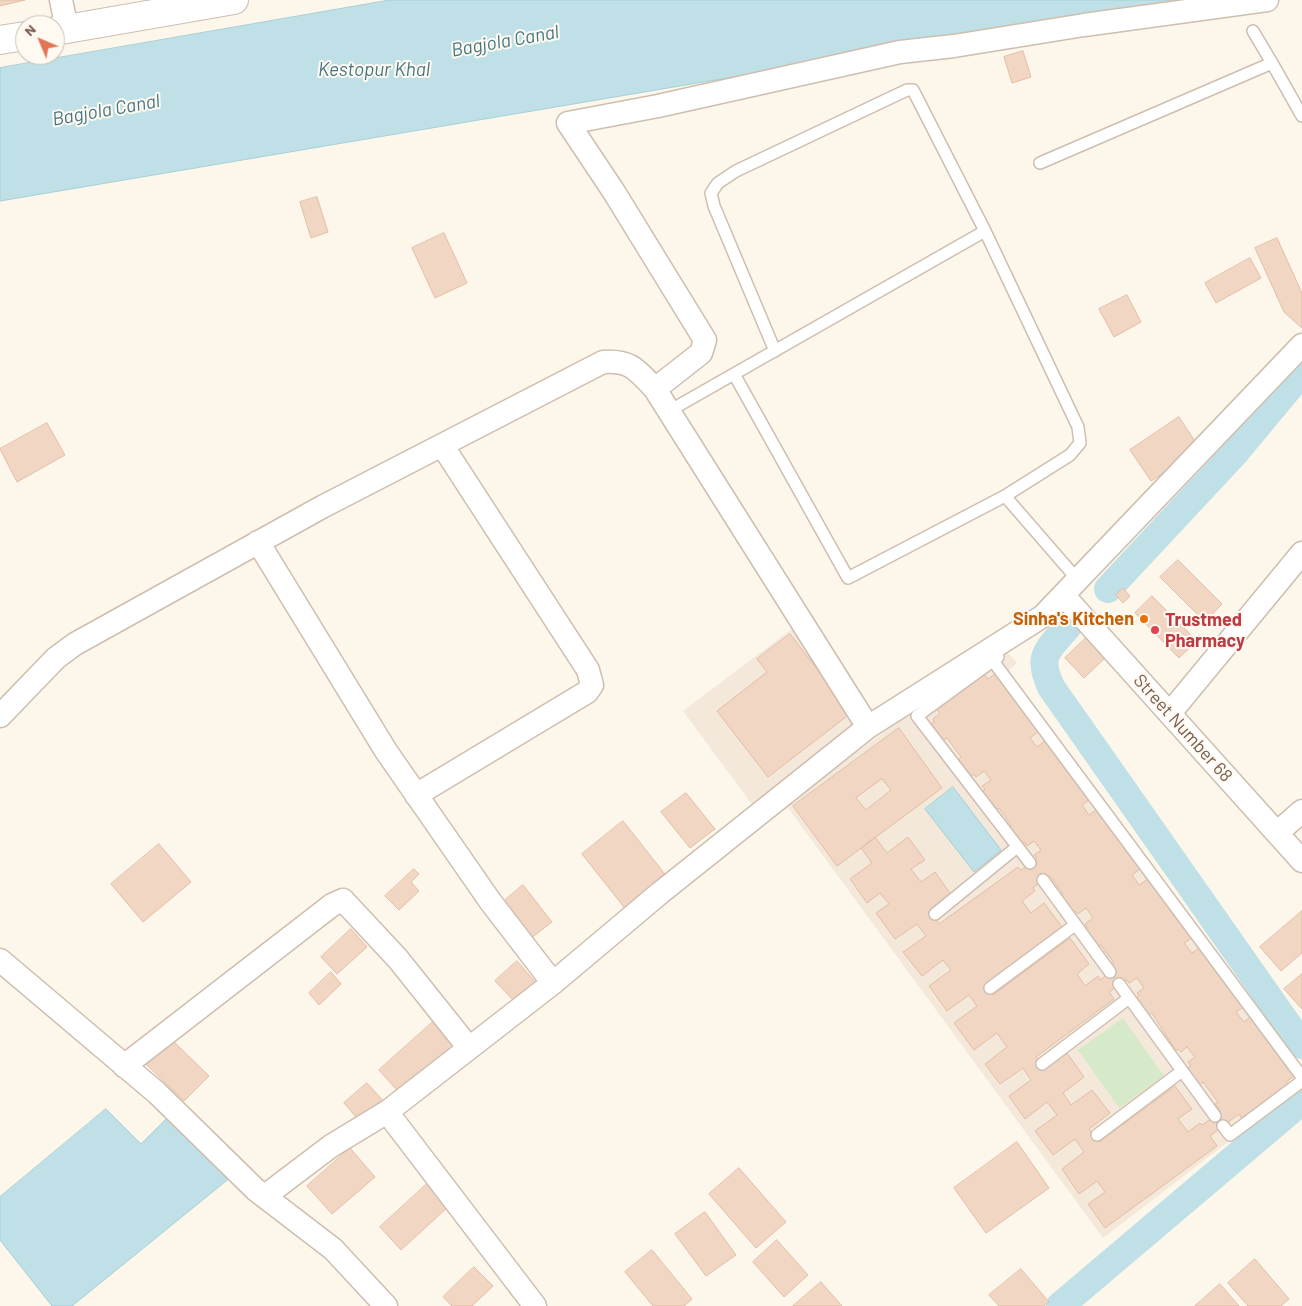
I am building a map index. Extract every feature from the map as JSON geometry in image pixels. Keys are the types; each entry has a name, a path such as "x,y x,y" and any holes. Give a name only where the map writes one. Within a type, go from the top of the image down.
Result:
{"street":[{"path":"60,0 60,15"},
{"path":"65,29 234,0"},
{"path":"655,389 701,353 705,340 614,192 568,123 658,106 900,52 954,46 1084,25 1267,0"},
{"path":"0,40 15,38"},
{"path":"265,1196 331,1146 387,1112 552,983 660,892 868,727 1043,616 1302,345"},
{"path":"0,716 56,658 75,644 258,542 442,444 603,362 619,361 632,366 655,389 868,727"},
{"path":"416,795 586,692 592,685 588,670 442,444"},
{"path":"258,542 416,795 552,983"},
{"path":"1170,712 1302,553"},
{"name":"Street Number 68","path":"1070,588 1170,712 1302,861"},
{"path":"1277,833 1302,812"},
{"path":"124,1066 332,905 343,900 398,959 469,1048"},
{"path":"0,960 157,1093 256,1190 333,1249 386,1306"},
{"path":"387,1112 535,1306"}],"lane":[{"path":"1253,31 1302,116"},
{"path":"1040,163 1272,63"},
{"path":"734,374 848,578 1005,496 1070,455 1080,443 1078,427 985,232 913,90 907,90 736,170 718,182 711,194 714,206 775,351"},
{"path":"669,410 985,232"},
{"path":"1005,496 1070,588"},
{"path":"1030,863 918,716 993,661 1043,616"},
{"path":"993,661 1302,1079 1230,1135 1223,1126"},
{"path":"935,914 1017,847"},
{"path":"1044,880 1110,972"},
{"path":"990,988 1075,925"},
{"path":"1119,984 1215,1116"},
{"path":"1042,1064 1129,998"},
{"path":"1097,1135 1182,1071"}],"shaded area":[{"path":"793,628 859,723 754,807 683,711"},
{"path":"1001,645 1017,663 1006,673 1302,1085 1103,1238 786,805"}],"green space":[{"path":"1123,1018 1164,1076 1119,1108 1078,1050"}],"water":[{"name":"Kestopur Khal","path":"390,0 1188,0 0,201 0,68 17,65 65,65 65,57"},
{"path":"953,787 1001,850 974,872 925,809"},
{"path":"106,1109 141,1144 168,1117 231,1177 72,1306 52,1306 0,1240 0,1197"}],"building":[{"path":"0,0 25,0 0,6"},
{"path":"1023,51 1031,77 1012,83 1004,57"},
{"path":"317,197 328,232 311,238 300,202"},
{"path":"444,233 467,283 435,298 412,248"},
{"path":"1277,238 1302,293 1302,328 1284,312 1255,248"},
{"path":"1250,258 1261,278 1216,303 1205,283"},
{"path":"1127,295 1141,322 1114,337 1099,309"},
{"path":"1179,417 1200,449 1151,481 1130,450"},
{"path":"47,423 65,455 17,482 0,449"},
{"path":"1178,560 1222,604 1205,622 1160,577"},
{"path":"1123,588 1130,596 1123,603 1116,595"},
{"path":"1152,596 1197,641 1179,658 1135,613"},
{"path":"790,634 851,713 768,777 717,711 767,672 757,659"},
{"path":"1086,638 1105,658 1084,678 1065,658"},
{"path":"982,672 988,679 995,674 997,676 1000,674 1012,690 1009,693 1024,712 1027,710 1039,726 1036,729 1038,732 1030,738 1037,747 1045,741 1047,744 1050,742 1064,760 1061,763 1073,779 1077,777 1090,794 1087,797 1089,800 1082,805 1089,815 1096,810 1099,813 1103,811 1115,828 1112,831 1125,848 1128,846 1141,863 1137,865 1140,869 1132,875 1139,885 1148,879 1149,882 1152,879 1166,897 1163,899 1191,933 1189,935 1192,938 1184,943 1192,953 1199,948 1200,950 1204,948 1216,965 1213,967 1243,1001 1240,1004 1243,1007 1236,1012 1244,1022 1250,1017 1252,1020 1256,1018 1268,1035 1265,1037 1293,1069 1290,1071 1294,1076 1286,1082 1290,1087 1244,1122 1239,1114 1223,1126 1210,1136 1217,1146 1105,1228 1088,1204 1105,1192 1097,1181 1079,1194 1062,1169 1084,1152 1075,1139 1053,1155 1035,1131 1057,1115 1047,1102 1025,1119 1009,1096 1031,1080 1023,1068 1000,1084 985,1064 1007,1047 997,1033 974,1050 954,1023 977,1006 969,995 947,1011 929,986 951,970 943,960 922,976 903,952 926,936 917,924 895,939 876,913 889,904 880,893 867,903 850,879 872,863 861,848 875,837 887,853 908,837 925,860 911,869 921,882 935,872 952,896 930,912 939,924 1018,867 1021,870 1037,858 1034,855 1041,850 1034,841 1027,846 1024,842 1021,845 1008,827 1011,825 999,808 996,810 982,792 985,789 982,786 991,780 984,771 976,777 974,774 971,777 958,760 961,757 947,738 943,740 931,724 934,722 933,719 940,713 935,707","holes":["1050,876 1063,894 1059,896 1072,913 1075,911 1078,914 1086,908 1093,918 1085,924 1087,927 1084,929 1097,947 1101,945 1114,963 1112,964 1115,969 1100,980 1098,976 1085,986 1077,974 1089,964 1070,938 993,995 985,984 1062,927 1044,903 1031,913 1022,901 1035,891 1033,888","1137,978 1144,988 1137,993 1139,996 1136,998 1148,1015 1152,1013 1176,1051 1178,1049 1181,1052 1187,1047 1195,1057 1188,1062 1191,1066 1188,1068 1200,1085 1203,1082 1218,1102 1215,1104 1221,1112 1188,1132 1178,1119 1192,1109 1175,1086 1099,1142 1089,1129 1110,1113 1092,1090 1071,1105 1063,1093 1084,1077 1067,1053 1045,1069 1036,1057 1114,999 1109,992 1124,981 1127,980 1129,983"]},
{"path":"899,728 942,788 837,866 793,806","holes":["882,779 891,790 866,810 856,798"]},
{"path":"686,793 715,829 690,848 661,812"},
{"path":"623,821 668,878 627,911 582,854"},
{"path":"159,844 191,882 143,922 111,884"},
{"path":"414,869 419,874 411,882 419,891 399,910 385,896"},
{"path":"523,885 552,922 526,942 498,906"},
{"path":"1302,911 1302,953 1281,971 1260,947"},
{"path":"351,929 367,947 337,974 321,957"},
{"path":"517,961 537,984 516,1003 495,981"},
{"path":"331,972 341,984 319,1005 309,993"},
{"path":"1302,974 1302,1009 1284,989"},
{"path":"434,1021 458,1048 403,1097 379,1070"},
{"path":"170,1038 209,1076 184,1101 145,1063"},
{"path":"367,1083 385,1103 362,1124 344,1103"},
{"path":"1017,1142 1049,1188 986,1233 954,1188"},
{"path":"350,1148 375,1177 332,1214 307,1186"},
{"path":"739,1168 786,1222 756,1248 709,1194"},
{"path":"428,1183 449,1206 401,1250 380,1227"},
{"path":"705,1212 736,1255 706,1276 675,1234"},
{"path":"777,1240 808,1275 784,1297 753,1262"},
{"path":"652,1250 692,1299 684,1306 653,1306 625,1272"},
{"path":"1255,1259 1289,1299 1281,1306 1248,1306 1228,1283"},
{"path":"474,1267 493,1286 472,1306 452,1306 443,1297"},
{"path":"1021,1269 1049,1302 1044,1306 999,1306 989,1295"},
{"path":"821,1282 842,1306 793,1306"},
{"path":"1220,1284 1239,1306 1195,1306"}],"waterway":[{"path":"1108,589 1234,454 1302,372"},
{"path":"1069,625 1046,653 1045,667 1051,687 1302,1045"},
{"path":"1060,1306 1302,1101"}],"place":[{"name":"Sinha's Kitchen","path":"1144,619"},
{"name":"Trustmed Pharmacy","path":"1155,630"}],"water label":[{"name":"Bagjola Canal","path":"505,41"},
{"name":"Bagjola Canal","path":"106,110"}]}
